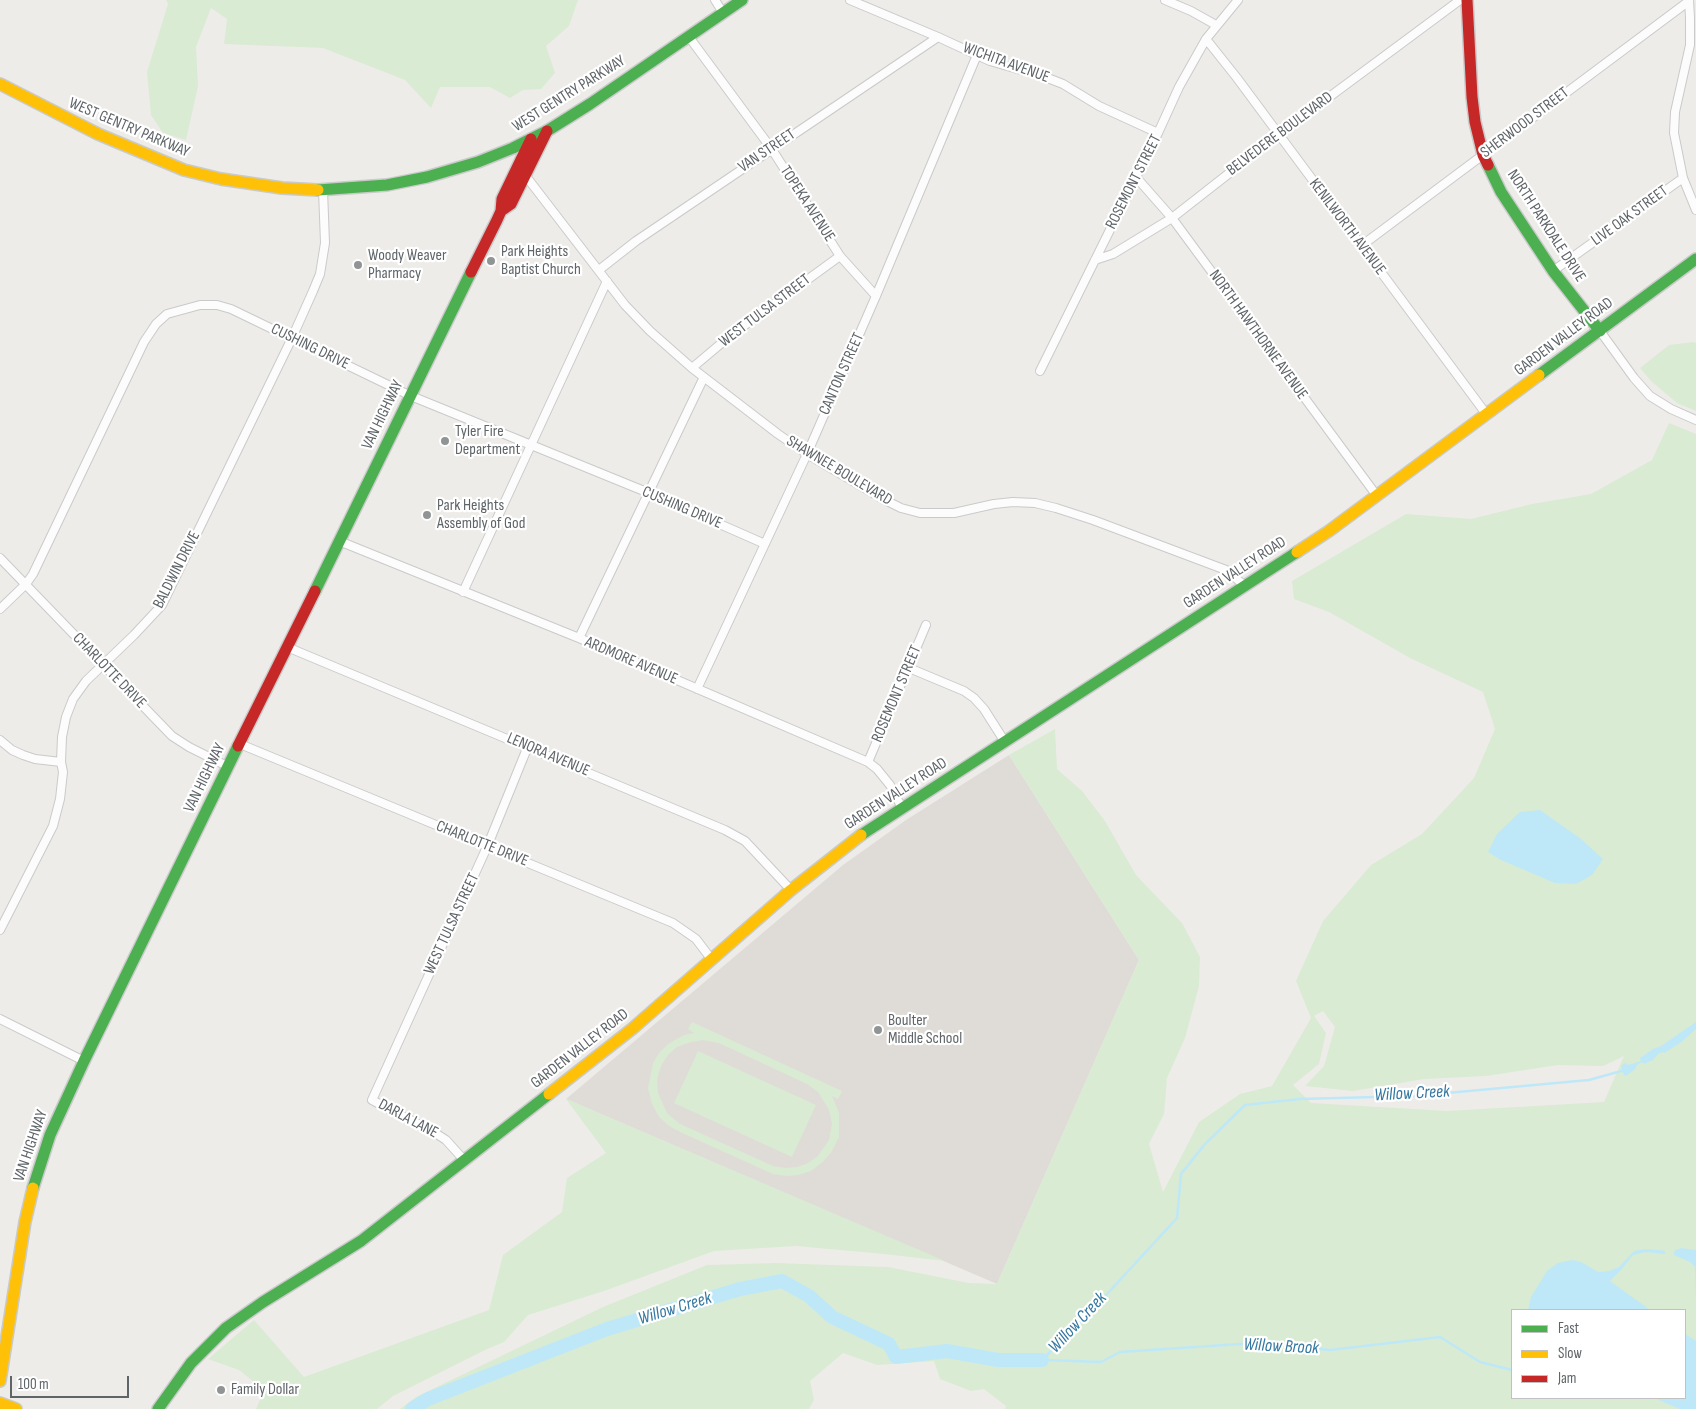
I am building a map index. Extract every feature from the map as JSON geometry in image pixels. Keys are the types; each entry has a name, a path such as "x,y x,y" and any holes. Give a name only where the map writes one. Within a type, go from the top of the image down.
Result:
{"main road":[{"name":"WEST GENTRY PARKWAY","path":"0,84 98,134 184,170 221,179 260,185 323,190 387,185 427,177 478,162 547,131 590,104 742,0"},
{"name":"NORTH PARKDALE DRIVE","path":"1467,0 1472,97 1475,122 1483,155 1501,192 1553,271 1600,331"},
{"name":"VAN HIGHWAY","path":"501,211 511,204 547,131"},
{"name":"VAN HIGHWAY","path":"0,1381 24,1230 34,1185 50,1135 84,1061 501,211 502,199 531,139"},
{"name":"GARDEN VALLEY ROAD","path":"158,1409 191,1363 226,1328 263,1302 361,1241 632,1029 790,890 851,842 1330,531 1696,259"},
{"path":"0,1403 16,1409"}],"street":[{"path":"715,0 723,13"},
{"name":"WICHITA AVENUE","path":"850,0 990,61 1063,84 1099,106 1158,133"},
{"path":"1165,0 1191,11 1216,25"},
{"name":"ROSEMONT STREET","path":"1040,370 1179,87 1206,39 1238,0"},
{"name":"BELVEDERE BOULEVARD","path":"1095,260 1113,254 1172,218 1278,135 1460,0"},
{"path":"1689,1 1690,45 1675,112 1674,133 1683,178 1696,210"},
{"name":"SHERWOOD STREET","path":"1361,246 1689,1"},
{"name":"TOPEKA AVENUE","path":"688,36 771,148 840,256 876,296"},
{"name":"VAN STREET","path":"599,270 636,241 771,148 938,37"},
{"name":"KENILWORTH AVENUE","path":"1206,39 1487,415"},
{"name":"CANTON STREET","path":"697,689 807,454 876,296 977,55"},
{"name":"SHAWNEE BOULEVARD","path":"525,175 625,305 650,331 692,368 807,454 901,508 920,513 936,514 954,513 994,504 1013,502 1035,503 1093,520 1226,570 1245,586"},
{"name":"NORTH HAWTHORNE AVENUE","path":"1136,177 1172,218 1377,496"},
{"name":"LIVE OAK STREET","path":"1553,271 1683,178"},
{"name":"BALDWIN DRIVE","path":"0,930 53,826 60,799 63,772 61,762 62,737 66,717 73,699 86,681 134,636 162,605 292,338 320,274 325,243 323,190"},
{"name":"WEST TULSA STREET","path":"692,368 730,336 840,256"},
{"path":"463,592 607,281"},
{"name":"CUSHING DRIVE","path":"0,609 26,584 33,574 144,342 156,324 167,314 200,305 217,305 231,308 411,396 649,493 765,544"},
{"name":"NORTH PARKDALE DRIVE","path":"1600,331 1634,378 1650,396 1671,409 1696,420"},
{"path":"580,638 704,377"},
{"name":"ARDMORE AVENUE","path":"339,541 580,638 868,762 877,769 890,785 902,808"},
{"name":"CHARLOTTE DRIVE","path":"0,558 172,736 189,747 229,767"},
{"name":"ROSEMONT STREET","path":"868,762 926,625"},
{"name":"LENORA AVENUE","path":"287,647 528,746 725,830 745,841 790,890"},
{"path":"909,668 964,691 974,698 984,709 1005,742"},
{"path":"0,740 12,750 23,755 35,759 61,762"},
{"name":"CHARLOTTE DRIVE","path":"240,744 673,922 696,938 712,960"},
{"name":"WEST TULSA STREET","path":"372,1100 487,846 528,746"},
{"path":"0,1019 84,1061"},
{"name":"DARLA LANE","path":"372,1100 446,1140 464,1160"}],"shaded area":[{"name":"Boulter Middle School","path":"1009,755 1139,960 997,1284 566,1099 843,865 906,820"}],"green space":[{"path":"166,0 578,0 569,26 546,46 555,73 541,89 523,90 510,98 490,87 440,87 431,108 405,80 323,48 224,44 227,19 211,8 196,47 198,86 186,140 163,133 151,115 147,72 168,4"},
{"path":"1696,343 1696,411 1677,403 1651,381 1640,368 1669,345"},
{"path":"1669,423 1696,434 1696,1409 1005,1409 1006,1406 984,1389 971,1391 940,1379 934,1361 877,1365 843,1353 810,1381 814,1400 809,1409 400,1409 416,1397 603,1307 707,1265 775,1263 888,1267 969,1283 997,1284 1139,960 1009,755 1055,729 1057,769 1082,791 1105,821 1136,875 1182,923 1200,957 1199,986 1185,1038 1167,1078 1164,1114 1149,1144 1163,1192 1199,1122 1240,1094 1272,1086 1311,1018 1296,981 1323,921 1371,865 1422,834 1474,778 1495,729 1483,692 1410,658 1329,612 1294,599 1292,581 1406,514 1471,519 1532,504 1591,494 1652,460","holes":["1323,1011 1335,1027 1324,1066 1305,1086 1353,1091 1424,1079 1486,1076 1558,1065 1603,1066 1624,1056 1604,1102 1447,1111 1311,1103 1293,1085 1319,1064 1326,1033 1314,1016"]},
{"path":"692,1022 842,1091 838,1099 832,1096 839,1113 839,1137 832,1151 823,1162 811,1171 798,1175 773,1174 680,1132 669,1126 659,1117 652,1104 648,1088 653,1063 668,1044 684,1035 694,1033 688,1029","holes":["703,1040 719,1043 807,1084 818,1092 829,1110 832,1124 829,1140 817,1157 797,1167 773,1166 680,1124 667,1113 658,1093 657,1079 662,1064 668,1055 677,1047 691,1042"]},
{"path":"698,1051 816,1105 792,1157 674,1103"},
{"path":"566,1099 945,1261 796,1246 714,1251 604,1291 528,1315 504,1342 393,1396 377,1409 256,1409 264,1390 239,1370 208,1359 254,1320 304,1377 489,1310 503,1255 562,1212 567,1178 606,1153"}],"water":[{"path":"1540,810 1581,839 1603,859 1592,875 1576,884 1555,883 1501,860 1488,852 1497,834 1520,812"},
{"path":"1696,1022 1696,1029 1680,1043 1664,1053 1658,1054 1653,1060 1644,1064 1642,1062 1626,1076 1624,1075 1621,1066 1625,1063 1628,1065 1641,1061 1640,1058"},
{"path":"1681,1248 1696,1250 1696,1300 1695,1267 1690,1262 1674,1255 1674,1251"},
{"path":"1645,1249 1659,1250 1665,1251 1665,1254 1646,1252 1633,1255 1610,1281 1649,1309 1528,1309 1531,1297 1547,1271 1558,1263 1572,1260 1581,1262 1598,1272 1609,1271 1619,1267 1634,1251"},
{"path":"1686,1335 1696,1341 1696,1409 1680,1409 1656,1399 1686,1399"}],"waterway":[{"name":"Willow Creek","path":"1042,1360 1096,1306 1177,1218 1181,1174 1205,1144 1245,1105 1300,1099 1414,1096 1589,1080 1625,1070"},
{"name":"Willow Creek","path":"412,1409 428,1399 607,1329 740,1289 782,1281 809,1296 832,1317 889,1344 896,1357 947,1351 998,1360 1042,1360"},
{"name":"Willow Brook","path":"1044,1360 1101,1362 1120,1352 1255,1343 1330,1350 1440,1337 1480,1362 1511,1370"}],"traffic: fast":[{"path":"318,190 387,185 427,177 478,162 513,148 547,131 590,104 742,0"},
{"path":"1488,165 1501,192 1553,271 1600,331"},
{"path":"1539,375 1696,259"},
{"path":"315,591 471,272"},
{"path":"861,835 1297,552"},
{"path":"33,1188 50,1135 84,1061 238,746"},
{"path":"158,1409 191,1363 226,1328 263,1302 361,1241 549,1094"}],"traffic: slow":[{"path":"0,84 98,134 184,170 221,179 282,188 318,190"},
{"path":"1297,552 1329,531 1539,375"},
{"path":"549,1094 632,1029 791,890 861,835"},
{"path":"0,1381 25,1222 33,1188"},
{"path":"0,1403 16,1409"}],"traffic: jam":[{"path":"1467,0 1475,122 1483,155 1488,165"},
{"path":"501,211 511,204 547,131"},
{"path":"471,272 497,220 501,211 502,199 531,139"},
{"path":"238,746 315,591"}],"place":[{"name":"Park Heights Baptist Church","path":"491,261"},
{"name":"Woody Weaver Pharmacy","path":"358,265"},
{"name":"Tyler Fire Department","path":"445,441"},
{"name":"Park Heights Assembly of God","path":"427,515"},
{"name":"Boulter Middle School","path":"878,1030"},
{"name":"Family Dollar","path":"221,1390"}]}
